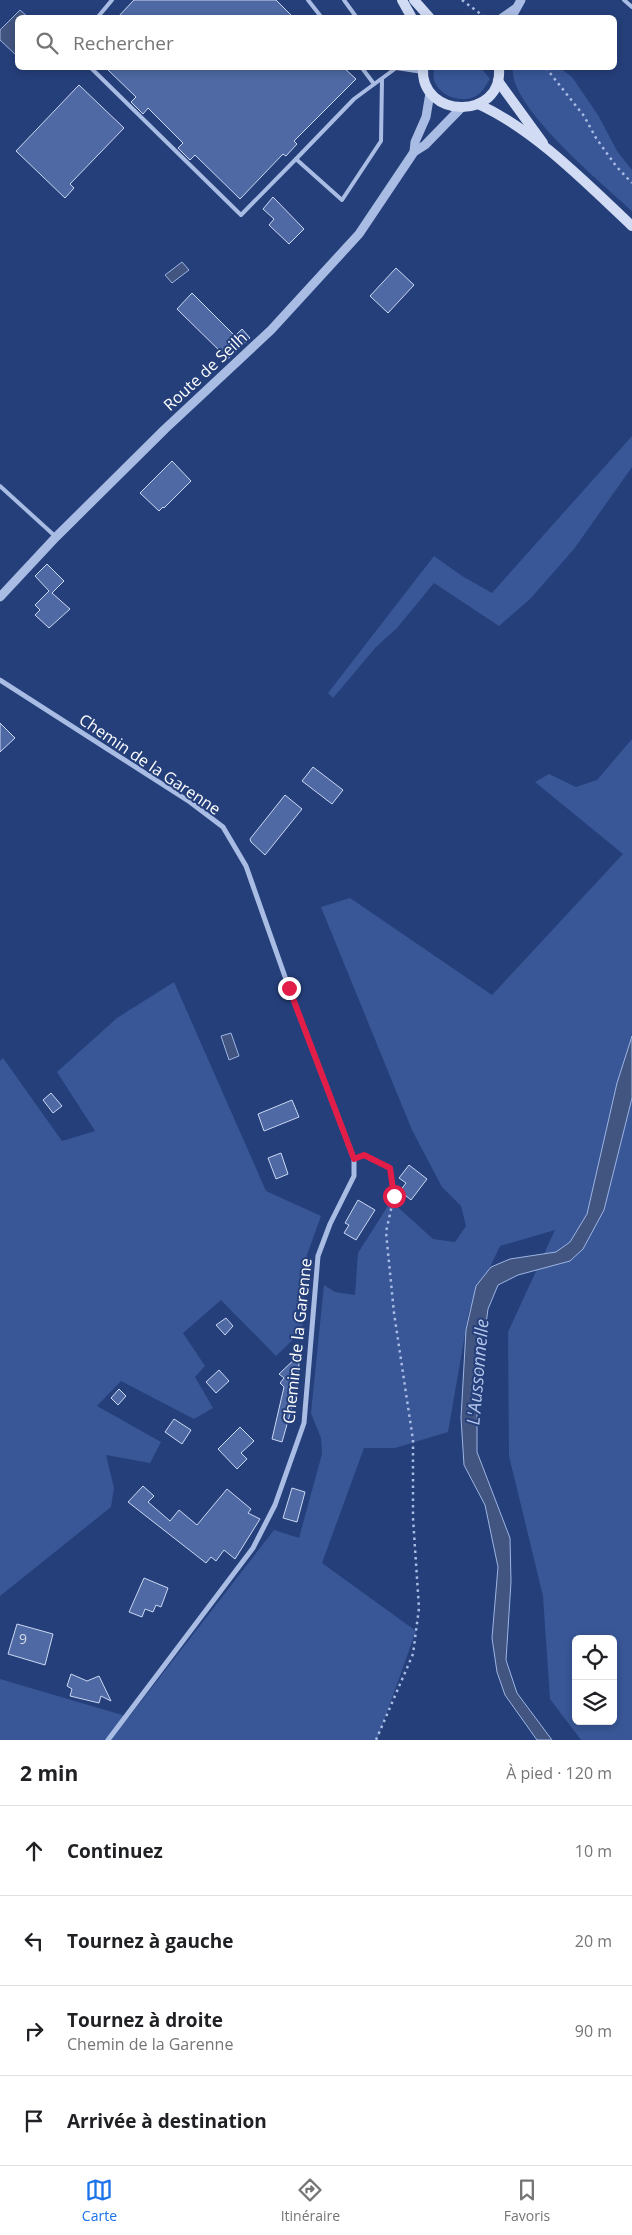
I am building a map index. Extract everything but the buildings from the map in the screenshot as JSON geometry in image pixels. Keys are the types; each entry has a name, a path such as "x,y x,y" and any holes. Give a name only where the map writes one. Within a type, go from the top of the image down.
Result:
{"main road":[{"path":"402,0 410,15"},
{"path":"414,0 427,15"},
{"path":"423,70 425,83 430,93 444,104 461,108 478,104 490,95 498,81 499,70"},
{"path":"498,81 547,148"},
{"path":"478,104 506,120 547,148 632,226"}],"street":[{"path":"513,13 521,0"},
{"name":"Route de Seilh","path":"414,152 415,142 426,117 430,93"},
{"name":"Route de Seilh","path":"0,596 56,537 165,429 271,330 359,234 414,152 425,145 461,108"},
{"name":"Chemin de la Garenne","path":"0,680 190,802 223,827 246,866 289,988 354,1159 354,1176 330,1224 318,1256 304,1422 275,1505 252,1548 108,1740"}],"lane":[{"path":"100,15 112,0"},
{"path":"308,0 320,15"},
{"path":"344,0 355,15"},
{"path":"624,0 632,7"},
{"path":"93,70 241,215 354,99 393,70"},
{"path":"364,70 374,84"},
{"path":"296,159 342,200 381,140 382,79"},
{"path":"0,486 56,537"}],"path":[{"path":"462,0 482,15"},
{"path":"548,70 584,116 596,138 616,166 632,183"},
{"path":"354,1159 364,1155 390,1168 394,1196 386,1232 394,1313 413,1440 413,1518 419,1608 413,1654 376,1740"}],"shaded area":[{"path":"434,70 483,70 490,79 482,91 475,96 469,99 462,99 454,98 442,91 437,86"},
{"path":"513,70 563,70 572,77 598,115 617,151 632,170 632,211 560,144 526,103 516,84"},
{"path":"632,436 632,467 574,549 530,599 499,626 434,583 397,628 376,647 333,698 328,693 434,556 462,576 492,593"},
{"path":"632,739 632,1740 581,1740 550,1699 543,1596 509,1456 508,1332 555,1230 500,1246 469,1311 448,1432 395,1448 364,1448 322,1563 416,1631 377,1740 0,1740 0,1679 129,1717 274,1530 299,1538 322,1454 321,1438 311,1413 324,1285 335,1292 355,1295 358,1253 391,1201 433,1239 455,1242 466,1226 461,1206 442,1187 412,1130 321,907 350,898 492,995 623,854 535,782 549,774 576,787 597,780"},
{"path":"174,982 266,1191 321,1216 307,1255 302,1331 276,1356 221,1300 183,1333 205,1366 195,1377 213,1408 194,1419 121,1381 97,1406 161,1442 150,1463 106,1455 114,1488 111,1507 0,1596 0,1061 3,1058 62,1141 95,1131 57,1072 117,1018"}],"water":[{"path":"20,10 26,15 15,15"},
{"path":"15,15 15,54 0,40 0,30"},
{"path":"182,262 189,270 172,283 165,275"},
{"path":"231,1033 239,1056 229,1060 221,1036"},
{"name":"L'Aussonnelle","path":"632,1036 632,1098 604,1210 583,1249 570,1261 518,1275 498,1285 488,1309 477,1391 477,1452 510,1538 511,1582 506,1660 517,1693 552,1740 537,1740 505,1695 497,1672 492,1638 498,1567 485,1505 464,1465 461,1418 466,1330 476,1286 491,1267 510,1259 556,1252 570,1242 587,1214 617,1083"}],"route":[{"path":"289,988 354,1159 364,1155 390,1168 394,1196"}]}
